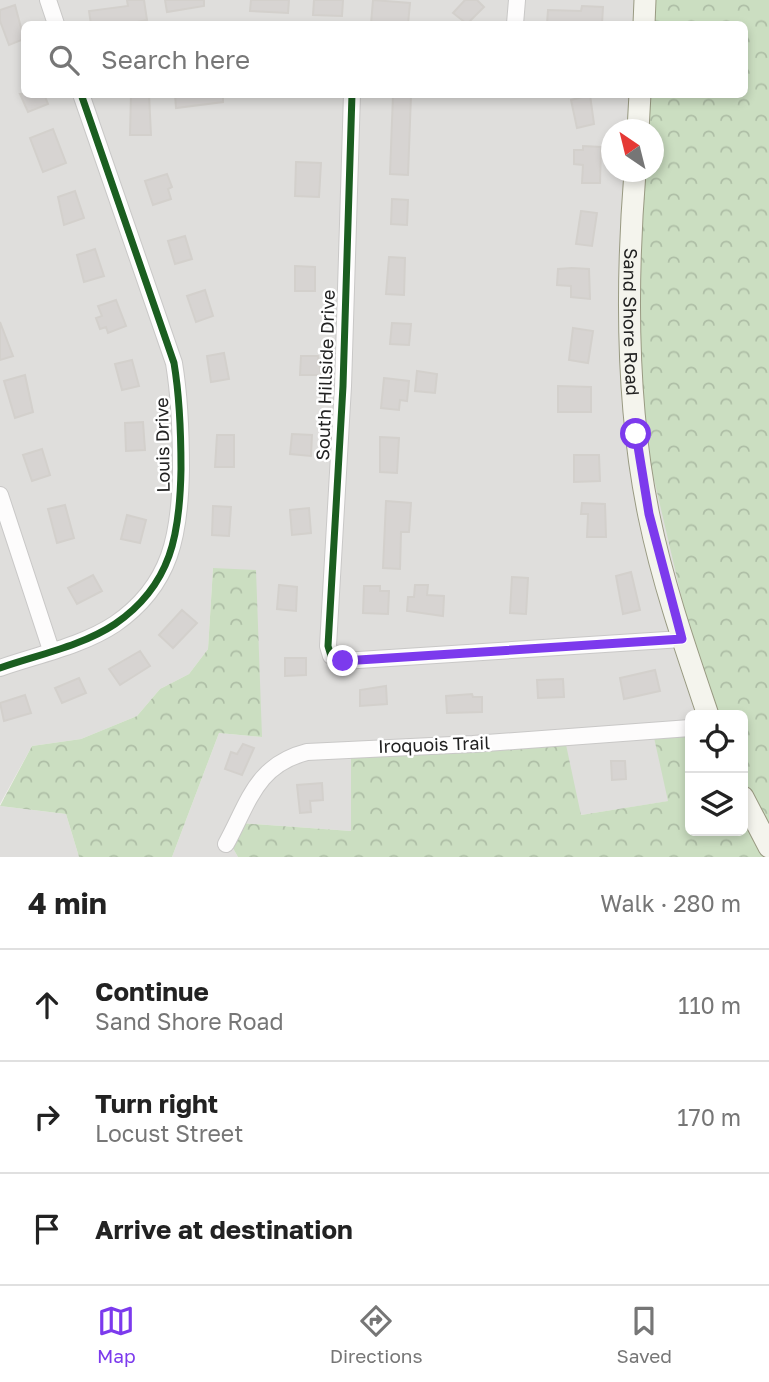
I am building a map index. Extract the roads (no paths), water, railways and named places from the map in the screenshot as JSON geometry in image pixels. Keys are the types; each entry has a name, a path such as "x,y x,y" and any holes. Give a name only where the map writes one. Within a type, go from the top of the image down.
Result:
{"street":[{"path":"48,0 55,21"},
{"path":"515,21 517,0"},
{"path":"644,21 645,0"},
{"name":"Louis Drive","path":"0,668 115,624 149,593 172,552 180,503 182,408 173,363 82,98"},
{"name":"South Hillside Drive","path":"352,98 343,386 328,646 331,656 343,661 682,639"},
{"path":"639,119 640,98"},
{"name":"Sand Shore Road","path":"635,182 631,303 636,427 649,514 682,639 706,710"},
{"path":"0,495 51,650"},
{"name":"Iroquois Trail","path":"226,844 267,771 284,758 307,752 473,744 685,728"},
{"path":"748,807 769,848"}]}
